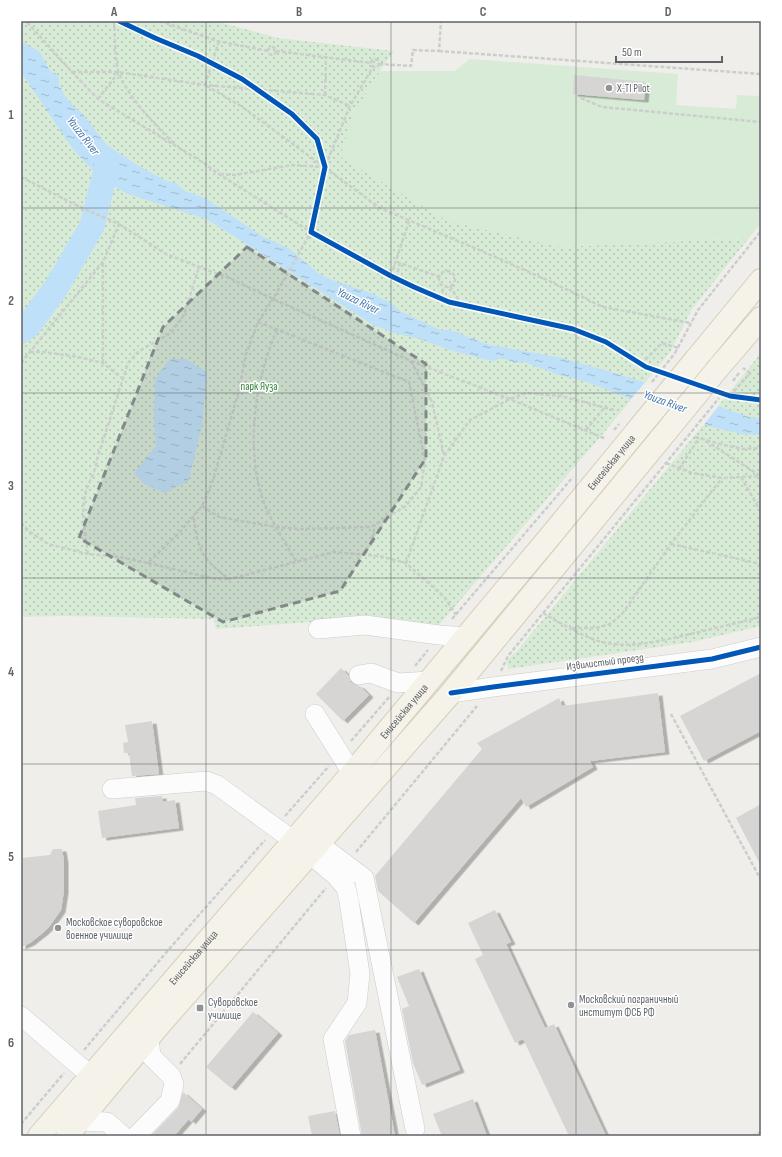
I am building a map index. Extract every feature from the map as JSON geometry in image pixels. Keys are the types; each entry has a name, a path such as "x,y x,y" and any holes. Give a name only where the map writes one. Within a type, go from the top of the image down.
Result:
{"main road":[{"name":"Енисейская улица","path":"73,1128 307,847 352,773 635,433 687,354 761,280"},
{"name":"Енисейская улица","path":"39,1136 82,1069 307,847 451,693 661,438 729,375 761,318"}],"street":[{"path":"318,629 365,625 466,637"},
{"name":"Извилистый проезд","path":"451,693 493,686 712,659 761,647"},
{"path":"359,675 371,673 398,683 429,681"},
{"path":"315,714 352,773"},
{"path":"112,789 206,781 217,785 341,870 364,878 414,1129"},
{"path":"341,870 349,901 360,974 357,1003 333,1039 351,1136"},
{"path":"21,1016 82,1069"},
{"path":"136,1136 170,1101 174,1084 171,1076 151,1056 149,1038"},
{"path":"73,1128 107,1122 123,1136"}],"path":[{"path":"26,21 98,99 204,163 217,173 318,236"},
{"path":"114,21 118,72 132,95 157,126 177,147"},
{"path":"160,21 219,41 268,51 268,54 271,55 276,52 372,63"},
{"path":"439,51 441,21"},
{"path":"205,85 210,62 219,41"},
{"path":"268,51 269,48 272,47 276,52"},
{"path":"323,174 350,106 374,67 378,66 379,64 411,66 413,50 761,74"},
{"path":"325,95 326,57"},
{"path":"372,63 373,60 376,59 379,64"},
{"path":"210,62 218,66"},
{"path":"372,63 374,67"},
{"path":"72,72 118,72 205,85 325,95 350,106"},
{"path":"98,99 118,72"},
{"path":"247,82 269,97"},
{"path":"205,85 241,106 380,208 505,262 603,308 691,323"},
{"path":"580,98 602,107 761,122"},
{"path":"323,160 325,167"},
{"path":"217,173 224,175 235,175 292,165 325,167"},
{"path":"21,177 76,205 119,224 166,254 227,277 411,361 510,399 586,430 606,440"},
{"path":"393,277 409,221"},
{"path":"21,363 103,262 119,224"},
{"path":"148,564 194,517 202,506 212,483 238,394 246,354 258,322 273,299 311,232 312,225"},
{"path":"687,354 691,323 698,310 761,232"},
{"path":"103,262 103,363"},
{"path":"393,277 400,263 440,277"},
{"path":"88,554 83,525 85,495 96,466 128,363 139,351 171,333 184,315 199,267"},
{"path":"385,272 402,281"},
{"path":"433,296 442,299 444,287 440,282 440,277 444,272 450,272 454,279 452,284 444,287"},
{"path":"450,286 461,304"},
{"path":"455,303 468,306"},
{"path":"202,506 219,517 276,528 334,529 371,527 406,506 421,487 425,461 409,382 258,322"},
{"path":"277,330 270,344 263,367 257,397 254,421 254,452 258,483 266,508 296,561"},
{"path":"635,360 644,365 662,343 687,354"},
{"path":"30,352 44,352 78,357 103,363 123,379"},
{"path":"675,353 687,354"},
{"path":"411,361 432,402 444,456"},
{"path":"730,396 750,373 743,368"},
{"path":"653,369 667,374"},
{"path":"716,391 736,397"},
{"path":"171,1076 493,686 508,656 724,392"},
{"path":"406,563 444,456 470,420 510,399 526,393 561,396 614,410"},
{"path":"586,430 604,408"},
{"path":"695,437 743,449 761,448"},
{"path":"679,469 699,438"},
{"path":"704,440 761,476"},
{"path":"666,463 692,473 722,478 761,476"},
{"path":"741,477 761,512"},
{"path":"570,628 596,628 610,624 622,614 671,544 722,478"},
{"path":"194,517 196,537 205,558 216,569 230,578"},
{"path":"21,523 30,532 48,544 88,554 120,557 216,580 230,578 334,552 379,556 406,563 445,598 456,615"},
{"path":"366,555 376,524"},
{"path":"671,544 761,564"},
{"path":"543,613 595,640 618,645 669,639 761,616"},
{"path":"671,714 761,880"},
{"path":"21,1124 82,1069"},
{"path":"752,1136 761,1132"}],"highlighted area":[{"path":"247,247 426,364 426,458 340,591 223,622 79,538 163,327"}],"green space":[{"name":"парк Яуза","path":"21,21 216,21 278,38 394,51 380,71 560,247 749,238 692,309 671,351 607,429 438,626 392,618 323,621 216,629 214,619 64,616 21,617"},
{"path":"470,59 678,74 676,105 736,109 737,95 761,96 761,223 749,238 560,247 447,221 340,157 353,114 380,71 455,71"},
{"path":"761,353 761,626 692,642 508,669 507,660 517,651"}],"water":[{"name":"Yauza River","path":"21,41 40,52 50,71 57,74 59,84 65,96 74,107 81,112 107,145 137,165 164,180 176,183 185,191 205,198 260,235 290,249 318,273 337,282 371,293 391,303 400,311 440,330 451,330 486,344 562,358 615,373 749,417 761,419 761,435 741,434 712,427 587,382 559,375 524,362 516,363 501,358 494,361 488,360 449,350 420,339 394,333 373,325 206,219 128,194 104,181 70,145 21,72"},
{"path":"170,359 186,359 207,372 202,425 189,480 165,493 144,484 134,473 156,446 154,422 155,379"}],"pier":[{"path":"646,381 720,404 703,426 630,400"}],"building":[{"name":"X-TI Pilot","path":"574,75 646,82 644,100 573,94"},
{"path":"341,668 348,675 351,682 360,686 369,695 343,721 316,694"},
{"path":"761,673 761,731 704,761 680,716"},
{"path":"658,693 665,752 590,761 593,767 526,807 521,798 414,923 378,891 375,876 482,749 477,743 559,698 562,706"},
{"path":"152,721 159,774 132,776 129,753 124,753 123,743 128,742 125,725"},
{"path":"162,796 163,802 175,800 179,828 102,838 98,811 136,805 135,798"},
{"path":"761,804 761,866 736,818"},
{"path":"53,849 62,849 64,861 64,891 61,910 44,932 30,943 21,947 22,858 50,855"},
{"path":"495,910 511,942 506,944 545,1028 554,1024 606,1136 569,1136 523,1039 515,1043 475,959 483,955 468,923"},
{"path":"419,969 460,1070 422,1085 413,1063 402,1009 409,1006 397,977"},
{"path":"253,1012 278,1033 231,1088 206,1067"},
{"path":"375,1030 395,1136 362,1136 345,1041 349,1035"},
{"path":"183,1092 202,1109 191,1122 189,1119 174,1136 151,1136 178,1108"},
{"path":"473,1099 487,1136 442,1136 433,1114"},
{"path":"335,1111 340,1136 312,1136 308,1116"}],"waterway":[{"path":"21,331 28,326 56,288 92,226 107,166"}],"cycle path":[{"path":"119,21 198,56 242,79 292,114 317,139 325,167 311,232 391,276 449,302 573,329 606,342 646,367 730,396 761,400"},
{"path":"451,693 712,659 761,647"}],"place":[{"name":"X-TI Pilot","path":"609,88"},
{"name":"Московское суворовское военное училище","path":"58,928"},
{"name":"Московский пограничный институт ФСБ РФ","path":"571,1005"},
{"name":"Суворовское училище","path":"200,1008"}]}
